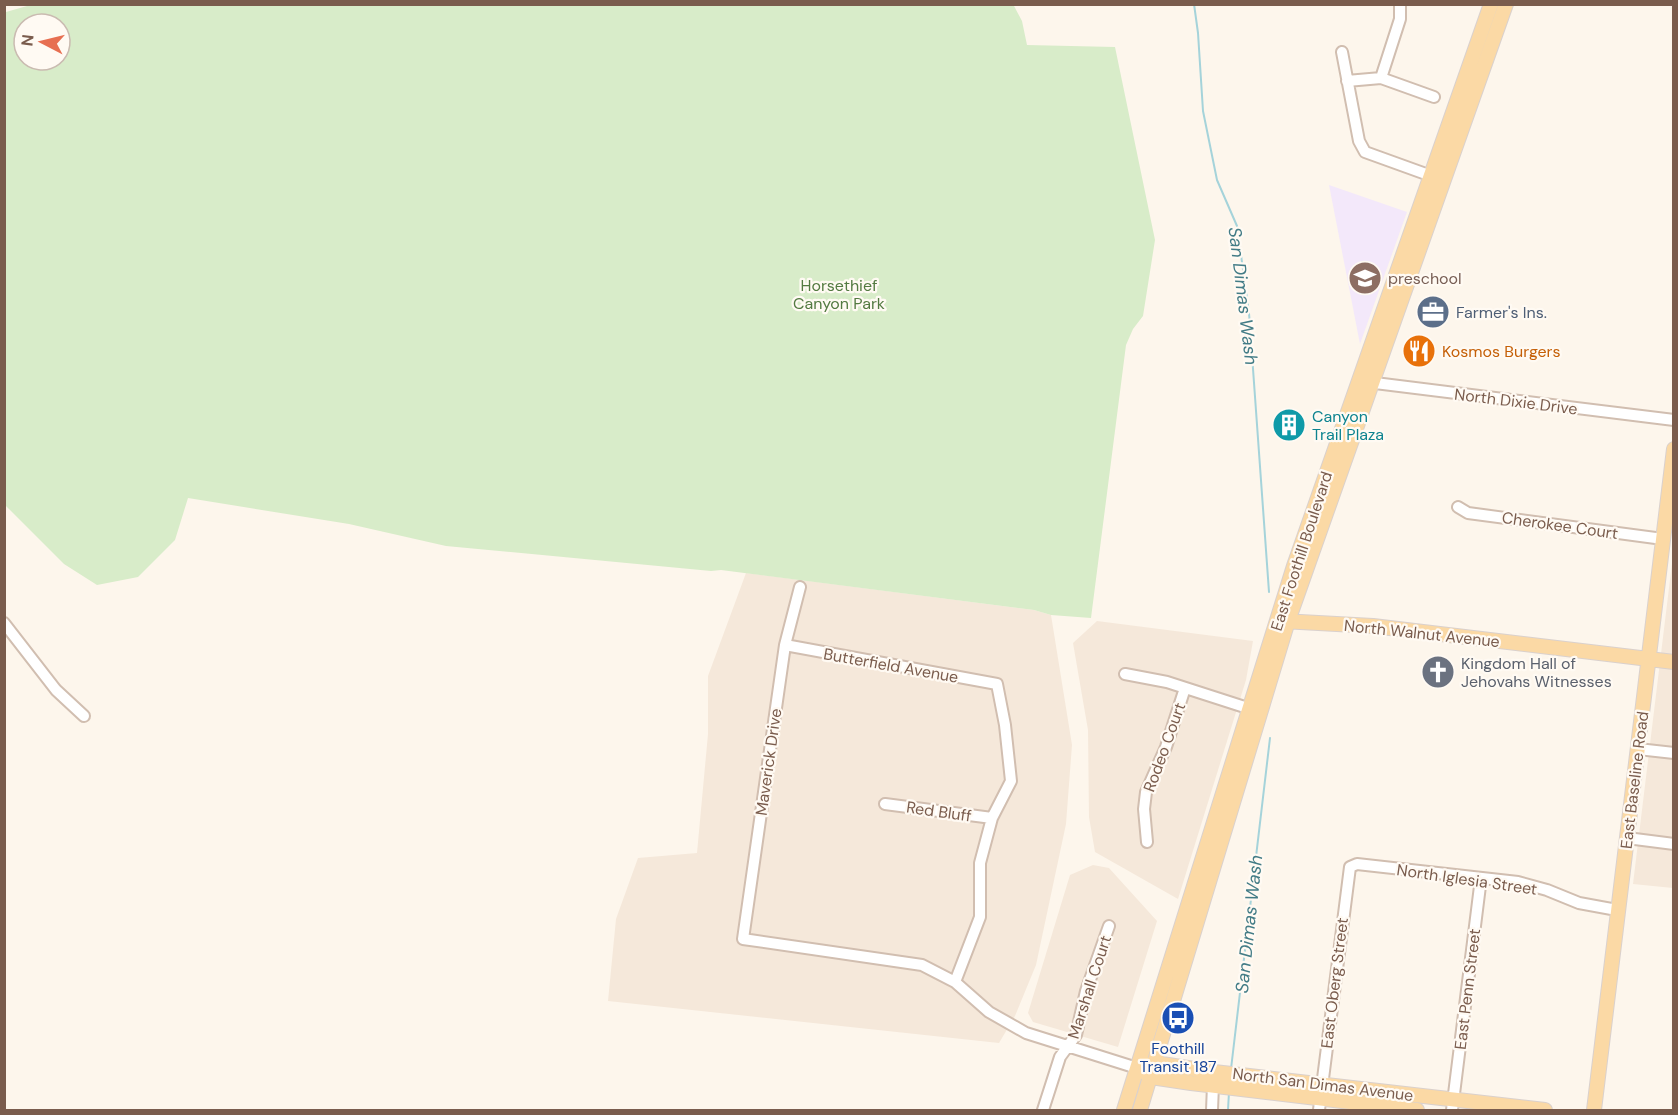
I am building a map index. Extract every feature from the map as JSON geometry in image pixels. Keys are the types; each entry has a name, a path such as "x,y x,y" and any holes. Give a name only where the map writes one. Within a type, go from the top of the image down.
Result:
{"main road":[{"name":"East Foothill Boulevard","path":"1124,1110 1254,710 1316,503 1366,382 1437,178 1491,4"},
{"name":"East Foothill Boulevard","path":"1437,178 1506,4"},
{"name":"East Baseline Road","path":"1594,1110 1674,449"},
{"name":"North Walnut Avenue","path":"1282,621 1403,629 1674,662"},
{"name":"East Foothill Boulevard","path":"1140,1110 1254,710"},
{"name":"North San Dimas Avenue","path":"1137,1068 1155,1063 1226,1081 1417,1110"},
{"name":"North San Dimas Avenue","path":"1137,1068 1151,1077 1226,1081"},
{"name":"North San Dimas Avenue","path":"1320,1097 1545,1110"}],"street":[{"path":"1381,78 1400,19 1400,4"},
{"path":"1342,52 1359,141 1365,152 1437,178"},
{"path":"1347,81 1381,78 1434,97"},
{"name":"North Dixie Drive","path":"1366,382 1674,420"},
{"name":"Cherokee Court","path":"1458,507 1468,513 1663,539"},
{"name":"Maverick Drive","path":"743,939 785,645 800,587"},
{"path":"4,623 56,690 84,716"},
{"name":"Butterfield Avenue","path":"785,645 997,684 1005,725 1011,782 992,818"},
{"path":"1125,674 1185,688 1254,710"},
{"name":"Rodeo Court","path":"1147,842 1144,809 1146,792 1166,747 1185,688"},
{"path":"1638,748 1674,753"},
{"name":"Red Bluff","path":"885,804 992,818"},
{"path":"955,982 980,916 980,863 992,818"},
{"path":"1627,838 1674,844"},
{"name":"North Iglesia Street","path":"1350,867 1358,864 1518,882 1547,890 1578,903 1617,910"},
{"name":"East Oberg Street","path":"1320,1097 1350,867"},
{"name":"East Penn Street","path":"1453,1105 1481,878"},
{"name":"Marshall Court","path":"1043,1110 1060,1057 1076,1035 1086,991 1109,926"},
{"name":"North San Dimas Avenue","path":"743,939 922,965 955,982 989,1012 1026,1033 1137,1068"},
{"path":"1212,1110 1226,1081"}],"shaded area":[{"name":"preschool","path":"1329,185 1407,212 1360,344"},
{"path":"1673,555 1673,888 1633,884"},
{"path":"746,573 1034,610 1051,615 1072,745 1066,824 1036,965 1015,1016 999,1043 608,1001 616,919 638,858 697,853 708,734 708,676"},
{"path":"1097,621 1253,641 1246,680 1178,899 1095,852 1089,817 1088,730 1073,643"},
{"path":"1093,865 1109,868 1157,921 1118,1047 1033,1022 1028,1013 1070,875"}],"green space":[{"name":"Horsethief Canyon Park","path":"34,4 1013,4 1022,21 1027,45 1115,47 1155,240 1143,316 1133,329 1126,345 1091,618 1051,615 1034,610 721,570 711,571 446,546 349,524 188,498 175,540 138,577 97,585 64,564 5,505 5,8 6,12"}],"waterway":[{"name":"San Dimas Wash","path":"1194,4 1203,111 1217,180 1237,226 1249,313 1269,592"},
{"name":"San Dimas Wash","path":"1231,1069 1270,738"},
{"name":"San Dimas Wash","path":"1228,1110 1229,1092"}],"place":[{"name":"preschool","path":"1365,278"},
{"name":"Farmer's Ins.","path":"1433,312"},
{"name":"Kosmos Burgers","path":"1419,351"},
{"name":"Canyon Trail Plaza","path":"1289,425"},
{"name":"Kingdom Hall of Jehovahs Witnesses","path":"1438,672"},
{"name":"Foothill Transit 187","path":"1178,1018"}]}
